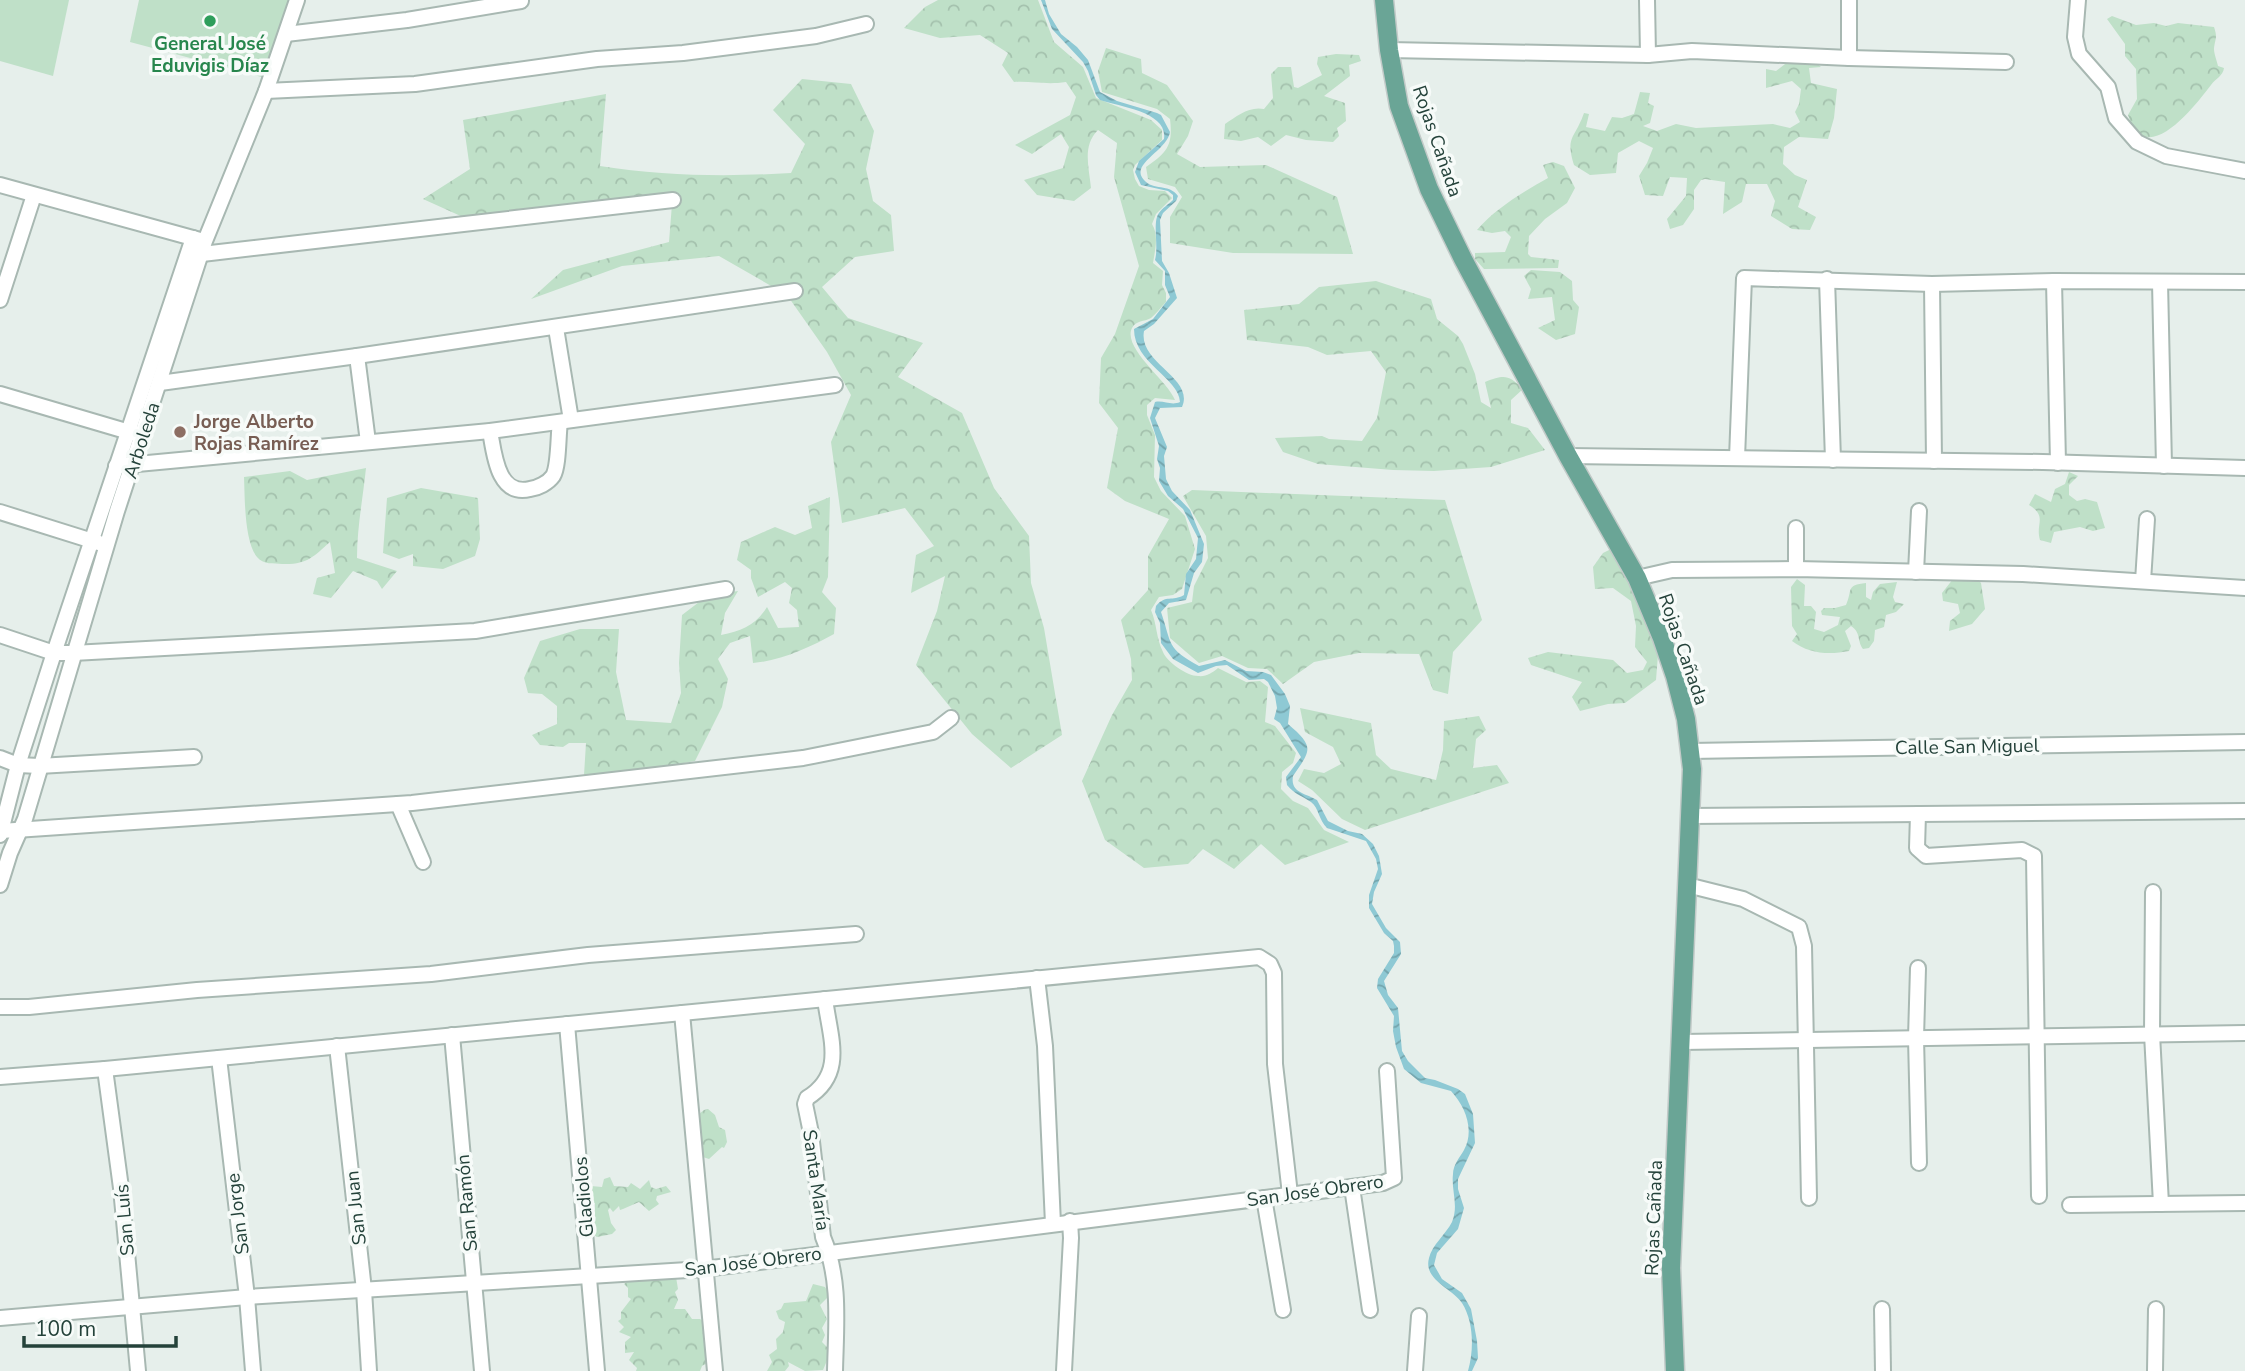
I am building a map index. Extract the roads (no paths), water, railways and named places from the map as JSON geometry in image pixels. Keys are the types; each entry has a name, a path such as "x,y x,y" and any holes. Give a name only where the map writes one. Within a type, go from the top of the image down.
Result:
{"main road":[{"name":"Rojas Cañada","path":"1384,0 1399,106 1429,189 1463,259 1568,456 1637,578 1662,638 1686,719 1692,769 1671,1268 1675,1371"}],"street":[{"name":"Arboleda","path":"0,881 20,830 132,465 135,434 200,245 266,91 297,0"},
{"path":"1647,0 1648,55"},
{"path":"1849,0 1849,58"},
{"path":"2078,0 2075,37 2079,54 2108,87 2116,118 2137,142 2166,156 2245,171"},
{"path":"286,34 407,20 522,1"},
{"path":"266,91 415,84 597,59 683,53 816,36 866,24"},
{"path":"1389,50 1648,55 1692,51 2006,62"},
{"path":"0,185 200,245 673,200"},
{"path":"0,300 34,195"},
{"name":"Arboleda","path":"1,833 18,765 116,466 160,383 200,245"},
{"path":"1737,458 1744,278 1932,284 2054,281 2245,282"},
{"path":"1827,279 1833,460"},
{"path":"2054,281 2058,463"},
{"path":"2160,282 2164,466"},
{"path":"1932,284 1934,461"},
{"path":"160,383 556,328 795,291"},
{"path":"489,430 499,475 510,486 521,490 531,489 547,482 555,474 565,421 556,328"},
{"path":"357,356 368,442"},
{"path":"116,466 489,430 835,385"},
{"path":"0,394 135,434"},
{"path":"1568,456 2245,468"},
{"path":"1916,572 1919,511"},
{"path":"0,512 106,545"},
{"path":"2143,581 2147,519"},
{"path":"1796,528 1796,569"},
{"path":"1637,578 1672,570 1796,569 2023,574 2245,587"},
{"path":"0,635 54,653 74,653 475,631 726,589"},
{"path":"1,833 398,804 803,758 933,732 951,718"},
{"name":"Calle San Miguel","path":"1690,751 2245,742"},
{"path":"0,758 18,765 39,766 194,757"},
{"path":"398,804 423,862"},
{"path":"1690,816 2245,811"},
{"path":"1918,814 1917,848 1926,856 2022,850 2034,856 2039,1196"},
{"path":"1687,885 1743,899 1799,927 1804,946 1809,1198"},
{"path":"2153,892 2152,1034 2161,1204"},
{"path":"0,1007 29,1007 197,990 431,974 588,955 856,934"},
{"path":"0,1077 1259,957 1270,964 1274,973 1275,1064 1290,1194"},
{"path":"1918,968 1916,1038 1919,1163"},
{"path":"1037,978 1045,1046 1052,1224"},
{"name":"Santa María","path":"825,999 833,1056 832,1071 820,1090 807,1098 805,1104 823,1237 830,1252 837,1290 835,1371"},
{"path":"682,1013 715,1371"},
{"name":"Gladiolos","path":"567,1024 597,1371"},
{"path":"1682,1042 2245,1032"},
{"name":"San Ramón","path":"452,1035 482,1371"},
{"name":"San Juan","path":"337,1046 364,1290 369,1371"},
{"name":"San Jorge","path":"219,1058 253,1371"},
{"name":"San Luís","path":"105,1069 121,1188 138,1371"},
{"name":"San José Obrero","path":"0,1318 247,1297 704,1269 1383,1183 1394,1178 1387,1071"},
{"path":"1352,1187 1370,1310"},
{"path":"1264,1198 1283,1310"},
{"path":"2070,1205 2245,1203"},
{"path":"1064,1371 1070,1222"},
{"path":"1882,1308 1883,1371"},
{"path":"2155,1371 2156,1309"},
{"path":"1415,1371 1419,1315"}],"water":[{"path":"1041,0 1045,0 1049,14 1061,34 1088,60 1100,92 1117,101 1161,115 1170,132 1163,145 1141,168 1141,174 1148,183 1170,190 1178,196 1160,220 1162,261 1177,298 1154,324 1144,331 1144,342 1149,352 1181,387 1184,397 1182,407 1160,408 1155,418 1167,447 1164,456 1166,479 1172,491 1190,510 1204,544 1202,562 1194,573 1186,600 1169,603 1161,612 1175,649 1199,666 1225,660 1246,671 1271,675 1290,706 1288,724 1306,744 1304,760 1293,776 1294,786 1317,800 1328,821 1348,831 1362,834 1373,844 1379,856 1382,874 1372,904 1386,928 1400,942 1401,954 1384,981 1388,995 1398,1008 1402,1051 1425,1078 1465,1094 1473,1114 1475,1143 1458,1179 1464,1208 1458,1229 1437,1253 1434,1265 1442,1279 1462,1293 1471,1309 1478,1358 1472,1371 1468,1371 1472,1336 1466,1311 1462,1303 1434,1278 1428,1266 1431,1253 1454,1216 1453,1171 1467,1142 1467,1119 1451,1091 1421,1083 1404,1069 1396,1047 1394,1016 1377,988 1378,979 1394,953 1394,946 1369,908 1369,895 1378,869 1376,859 1366,841 1327,828 1314,805 1287,785 1286,777 1301,757 1280,723 1274,719 1277,708 1268,682 1264,679 1249,680 1227,665 1198,673 1173,659 1161,643 1156,606 1163,600 1184,595 1186,574 1196,559 1198,538 1183,509 1168,496 1159,481 1159,446 1150,418 1155,402 1180,402 1178,393 1141,351 1134,329 1153,319 1170,297 1165,285 1165,271 1155,260 1157,217 1173,200 1173,195 1168,191 1141,185 1135,172 1139,161 1164,139 1163,130 1159,122 1141,112 1100,100 1083,62 1052,29"}],"place":[{"name":"General José Eduvigis Díaz","path":"210,21"},
{"name":"Jorge Alberto Rojas Ramírez","path":"180,432"}]}
